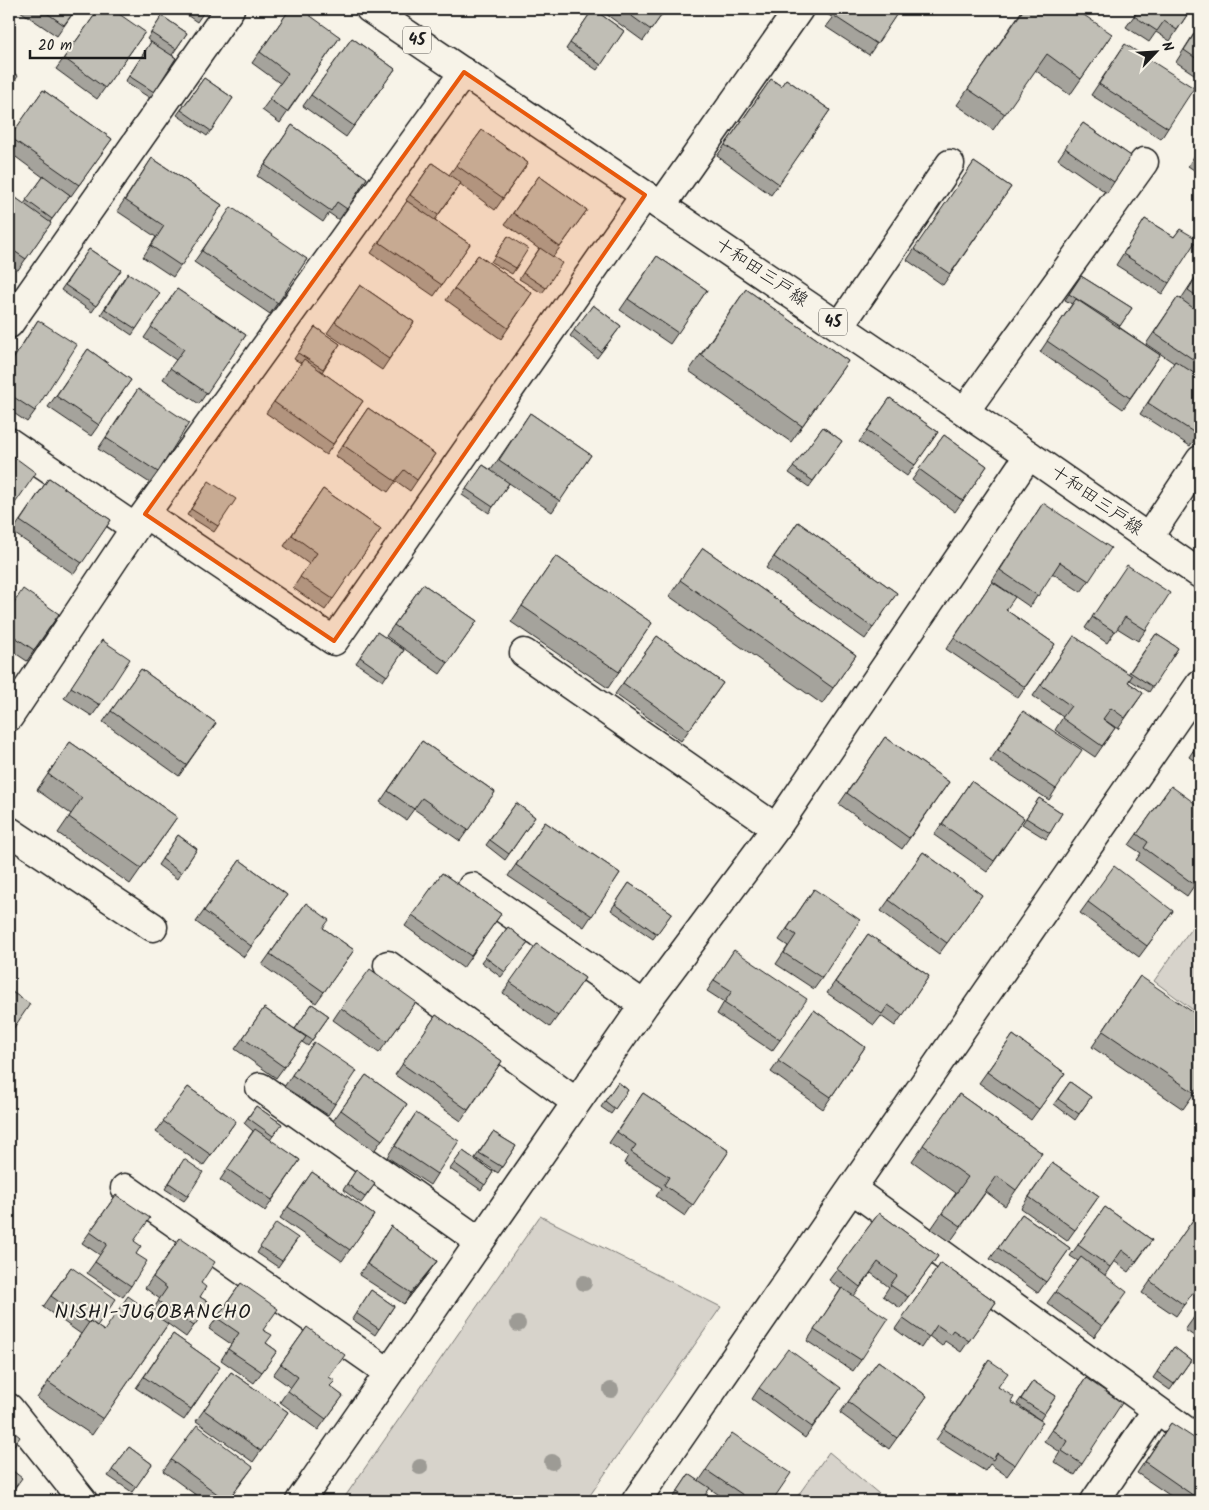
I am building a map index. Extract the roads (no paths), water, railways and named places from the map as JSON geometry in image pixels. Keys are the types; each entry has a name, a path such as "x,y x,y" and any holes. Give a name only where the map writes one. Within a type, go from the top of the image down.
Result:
{"street":[{"path":"9,324 230,9"},
{"name":"十和田三戸線","path":"370,9 965,411 1200,574"},
{"path":"9,442 334,641 653,200 799,9"},
{"path":"9,717 140,521 464,72"},
{"path":"965,411 1144,162"},
{"path":"840,326 950,164"},
{"path":"300,1501 644,1005 776,828 1029,455"},
{"path":"1148,538 1200,460"},
{"path":"524,653 776,828"},
{"path":"636,1501 1200,684"},
{"path":"9,831 153,927"},
{"path":"472,887 644,1005"},
{"path":"388,965 576,1102"},
{"path":"260,1087 479,1241"},
{"path":"125,1188 388,1372"},
{"path":"852,1189 1200,1441"},
{"path":"9,1408 83,1501"},
{"path":"1095,1501 1156,1410"}],"district":[{"name":"NISHI-JUGOBANCHO","path":"153,1313"}]}
